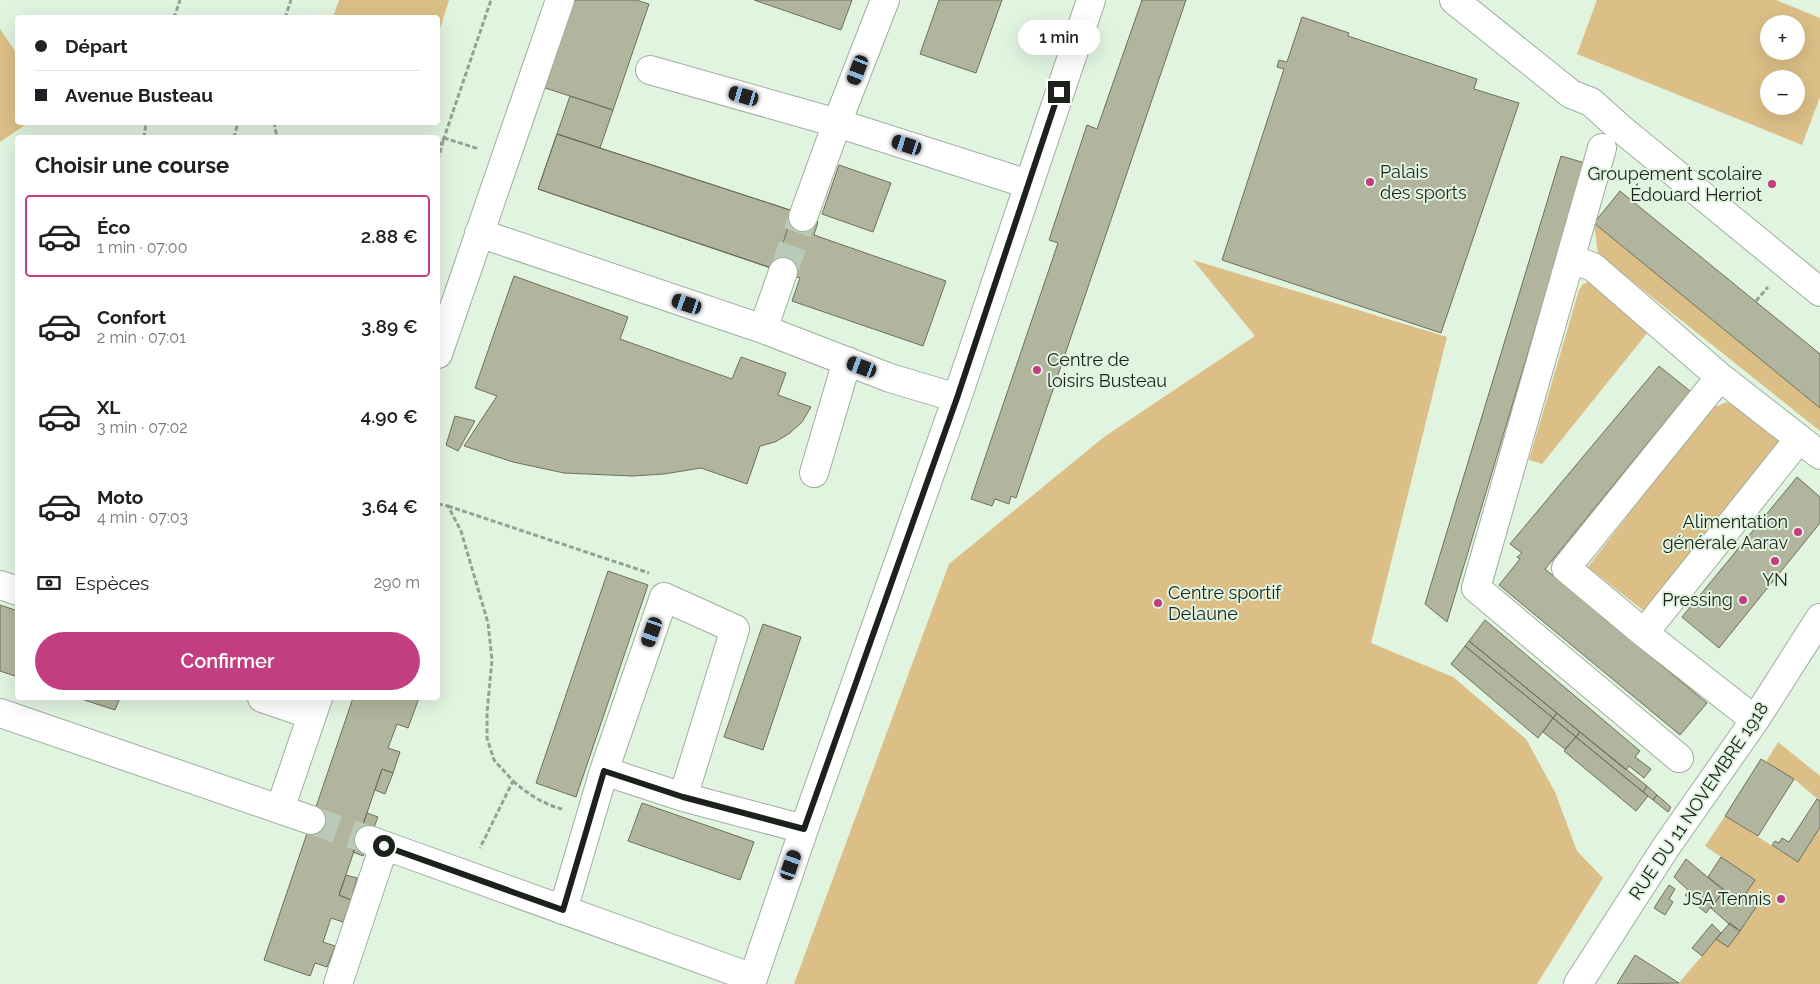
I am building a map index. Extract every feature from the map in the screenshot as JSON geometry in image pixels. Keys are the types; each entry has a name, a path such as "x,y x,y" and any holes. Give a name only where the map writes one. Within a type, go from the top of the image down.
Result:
{"street":[{"path":"440,348 560,0"},
{"path":"803,217 885,0"},
{"path":"338,984 376,843 563,910 752,981 957,398 1091,0"},
{"path":"1454,0 1571,94 1591,102 1820,292"},
{"path":"650,70 837,123 1028,184"},
{"path":"1602,148 1476,588 1679,758"},
{"path":"479,233 763,329 890,378 957,398"},
{"path":"1571,259 1593,267 1720,377 1809,447 1644,633"},
{"path":"763,329 783,272"},
{"path":"814,473 847,361"},
{"path":"1720,377 1566,568 1644,633 1755,720"},
{"path":"0,585 15,589"},
{"path":"563,910 604,771 664,596 734,628 683,797"},
{"name":"RUE DU 11 NOVEMBRE 1918","path":"1578,984 1666,847 1755,720 1820,618"},
{"path":"275,700 315,706 280,809"},
{"path":"0,713 312,820"},
{"path":"604,771 683,797 804,829"}],"path":[{"path":"175,15 180,0"},
{"path":"286,15 291,0"},
{"path":"440,153 491,0"},
{"path":"440,143 444,138"},
{"path":"444,138 480,149"},
{"path":"1756,302 1770,285"},
{"path":"440,504 653,574 664,596"},
{"path":"448,506 461,531 488,623 492,660 487,712 487,738 494,760 526,793 550,806 591,816"},
{"path":"466,875 499,813 513,781"}],"shaded area":[{"path":"339,0 449,0 440,29 440,15 334,15"},
{"path":"1597,0 1776,0 1820,18 1820,97 1802,145 1577,54"},
{"path":"0,29 15,51 15,125 25,125 0,142"},
{"path":"1594,223 1820,408 1820,431 1598,254"},
{"name":"Centre sportif Delaune","path":"1193,260 1447,337 1371,643 1453,677 1526,739 1555,792 1577,851 1603,878 1537,984 794,984 949,564 1104,437 1255,336"},
{"path":"1590,281 1648,332 1542,464 1529,460 1579,290 1583,284"},
{"path":"1726,402 1735,406 1738,403 1778,436 1781,444 1644,611 1588,567 1713,405 1718,406"},
{"path":"1778,742 1820,776 1820,801 1794,779 1766,762"},
{"name":"JSA Tennis","path":"1725,816 1798,862 1820,827 1820,984 1678,984 1729,924 1711,908 1724,891 1740,902 1755,880 1705,846"}],"building":[{"path":"565,0 636,0 649,4 613,110 536,85"},
{"path":"754,0 852,0 841,30"},
{"path":"939,0 1002,0 976,73 920,54"},
{"name":"Centre de loisirs Busteau","path":"1142,0 1186,0 1016,498 1011,496 1009,504 995,499 992,506 971,499 1058,243 1049,240 1087,125 1097,129"},
{"name":"Palais des sports","path":"1302,17 1349,33 1348,36 1477,79 1474,89 1519,103 1441,333 1222,260 1284,69 1277,67 1279,60 1287,62"},
{"path":"570,96 613,110 600,148 557,134"},
{"path":"557,134 793,211 818,222 814,235 946,281 923,346 792,301 800,278 538,189"},
{"path":"557,134 793,211 775,269 538,189"},
{"path":"1561,156 1585,163 1447,622 1425,604"},
{"path":"839,165 891,183 873,232 822,214"},
{"path":"1620,191 1820,354 1820,408 1594,223"},
{"path":"514,276 628,317 620,339 732,379 741,357 786,373 778,395 811,407 802,422 790,433 775,442 760,446 747,484 701,468 664,474 632,476 564,473 513,462 464,446 497,396 475,388"},
{"path":"1659,366 1690,391 1545,569 1707,703 1680,735 1499,585 1520,559 1517,557 1522,553 1510,544"},
{"path":"455,416 475,421 458,451 446,445"},
{"path":"1797,477 1820,497 1820,523 1719,648 1682,617"},
{"path":"608,571 648,585 576,797 536,783"},
{"path":"0,605 15,610 15,676 0,671"},
{"path":"1485,620 1640,751 1635,757 1651,769 1644,778 1629,766 1626,770 1469,641"},
{"path":"763,624 801,637 763,750 724,737"},
{"path":"1469,641 1557,713 1553,718 1465,646"},
{"path":"1465,646 1553,718 1538,738 1451,664"},
{"path":"84,700 119,700 115,710"},
{"path":"352,700 418,700 408,728 397,724 388,748 400,752 393,773 382,769 339,895 351,900 343,922 331,918 323,942 335,946 327,967 315,963 310,976 264,960"},
{"path":"1557,713 1580,732 1576,737 1553,718"},
{"path":"1553,718 1576,737 1565,749 1543,732"},
{"path":"1580,732 1647,786 1643,792 1576,737"},
{"path":"1576,737 1648,796 1636,811 1564,751"},
{"path":"1761,759 1794,779 1758,836 1725,816"},
{"path":"382,769 393,773 385,794 375,790"},
{"path":"1647,786 1657,795 1653,800 1643,792"},
{"path":"1657,795 1671,807 1668,812 1653,800"},
{"path":"1817,799 1820,801 1820,827 1798,862 1772,845 1775,841 1779,843 1782,838 1789,842"},
{"path":"642,803 754,842 740,880 628,841"},
{"path":"367,813 378,817 363,856 353,852"},
{"path":"1721,857 1755,880 1740,902 1708,877"},
{"path":"1686,859 1724,891 1706,913 1685,895 1689,891 1674,877"},
{"path":"346,875 357,878 351,900 339,895"},
{"path":"1669,885 1675,889 1669,899 1673,902 1665,915 1654,908"},
{"path":"1724,891 1740,902 1745,895 1758,904 1740,931 1711,908"},
{"path":"1730,923 1740,931 1728,947 1716,939"},
{"path":"1712,924 1721,933 1702,956 1692,948"},
{"path":"1635,955 1679,983 1617,984"}],"tunnel":[{"path":"783,272 803,217"},
{"path":"311,820 369,840"}],"place":[{"name":"Palais des sports","path":"1370,182"},
{"name":"Groupement scolaire Édouard Herriot","path":"1772,184"},
{"name":"Centre de loisirs Busteau","path":"1037,370"},
{"name":"Alimentation générale Aarav","path":"1798,532"},
{"name":"YN","path":"1775,561"},
{"name":"Pressing","path":"1743,600"},
{"name":"Centre sportif Delaune","path":"1158,603"},
{"name":"JSA Tennis","path":"1781,899"}],"route":[{"path":"384,846 563,910 604,771 683,797 804,829 957,398 1059,92"}]}
